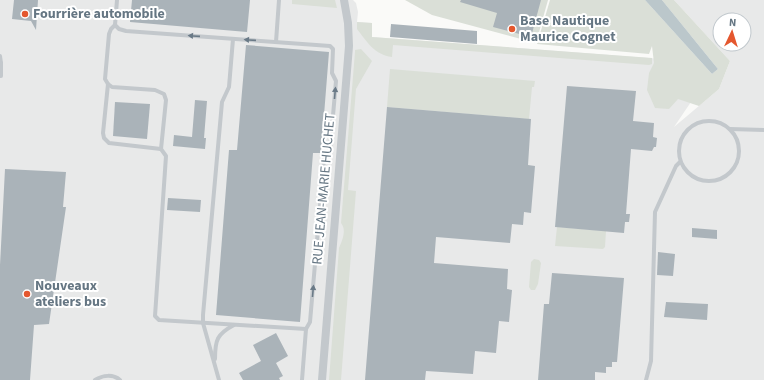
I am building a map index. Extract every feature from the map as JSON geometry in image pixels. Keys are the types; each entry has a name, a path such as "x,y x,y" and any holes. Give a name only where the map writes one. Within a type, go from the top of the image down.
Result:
{"street":[{"name":"RUE JEAN-MARIE HUCHET","path":"322,380 348,57 348,29 344,0"}],"lane":[{"path":"117,0 115,25 109,34 105,79 112,87 155,90 164,94 166,100 161,149 166,156 155,316 159,320 306,329"},
{"path":"276,42 279,0"},
{"path":"115,25 119,29 126,31 330,46 333,49 332,73 336,81 330,150 324,160 310,322 306,329 302,380"},
{"path":"220,380 203,323 203,315 222,102 229,87 233,39"},
{"path":"0,56 0,76"},
{"path":"108,84 103,133 104,138 109,143 161,149"},
{"path":"703,121 722,123 735,135 739,145 740,152 738,162 732,172 724,178 714,181 704,181 692,177 684,170 680,162 678,151 680,141 686,130 703,121"},
{"path":"730,129 764,130"},
{"path":"646,380 651,361 655,212 676,166 680,162"},
{"path":"215,366 215,349 217,339 224,330 234,325"},
{"path":"95,380 104,376 111,376 120,380"}],"shaded area":[{"path":"0,0 353,0 356,3 358,12 357,22 372,23 372,37 675,60 693,99 674,127 719,89 730,61 722,52 752,52 752,12 712,12 712,41 674,0 764,0 764,380 0,380"},
{"path":"292,0 335,0 337,8 292,4"},
{"name":"Base Nautique Maurice Cognet","path":"405,0 548,0 536,43 432,15"},
{"path":"550,0 645,0 712,74 718,69 662,0 674,0 712,41 712,52 722,52 730,61 719,89 699,106 678,99 669,109 655,108 647,90 649,73 654,63 652,46 649,54 537,44"},
{"path":"645,0 662,0 718,69 712,74"},
{"path":"357,22 372,23 372,37 652,58 652,64 649,65 393,45 392,57 376,51 364,39 357,29"},
{"path":"361,49 372,61 356,89 348,190 356,191 341,380 329,380 339,248 344,232 341,223 355,50"},
{"path":"390,69 535,81 534,87 532,87 529,119 387,107"},
{"path":"557,227 606,231 605,247 603,249 555,246"},
{"path":"534,259 539,260 541,263 538,284 535,290 531,290 529,287 531,262"}],"building":[{"path":"14,0 38,0 36,30 31,21 12,19"},
{"path":"132,0 250,0 247,32 130,22"},
{"path":"461,0 541,0 531,37 493,27 497,13 460,2"},
{"path":"391,24 477,31 477,44 390,37"},
{"path":"246,45 329,52 321,153 313,153 300,322 216,315 229,150 237,150"},
{"path":"567,86 636,91 633,121 654,123 653,137 657,138 656,147 654,147 652,151 631,149 626,214 630,214 629,222 625,222 624,233 555,227"},
{"path":"195,100 207,101 204,138 206,138 205,149 173,146 174,135 192,137"},
{"path":"115,102 150,104 147,139 113,136"},
{"path":"387,107 531,119 528,165 535,166 531,213 524,212 523,225 512,224 510,243 436,237 434,263 508,269 507,289 512,290 509,322 499,321 496,353 475,351 473,374 426,371 425,380 365,380"},
{"name":"Nouveaux ateliers bus","path":"5,169 66,172 63,207 66,207 49,324 34,325 30,380 0,380 0,265"},
{"path":"168,198 201,200 200,212 167,210"},
{"path":"692,228 717,230 717,239 692,237"},
{"path":"658,252 675,254 673,276 657,275"},
{"path":"552,273 624,278 617,362 612,362 612,367 606,367 606,373 595,372 595,380 538,380 544,304 549,304"},
{"path":"666,302 708,304 707,320 664,317"},
{"path":"276,333 288,356 276,363 283,376 279,378 280,380 243,380 239,373 261,361 253,345"}],"place":[{"name":"Fourrière automobile","path":"25,14"},
{"name":"Base Nautique Maurice Cognet","path":"512,29"},
{"name":"Nouveaux ateliers bus","path":"27,294"}]}
